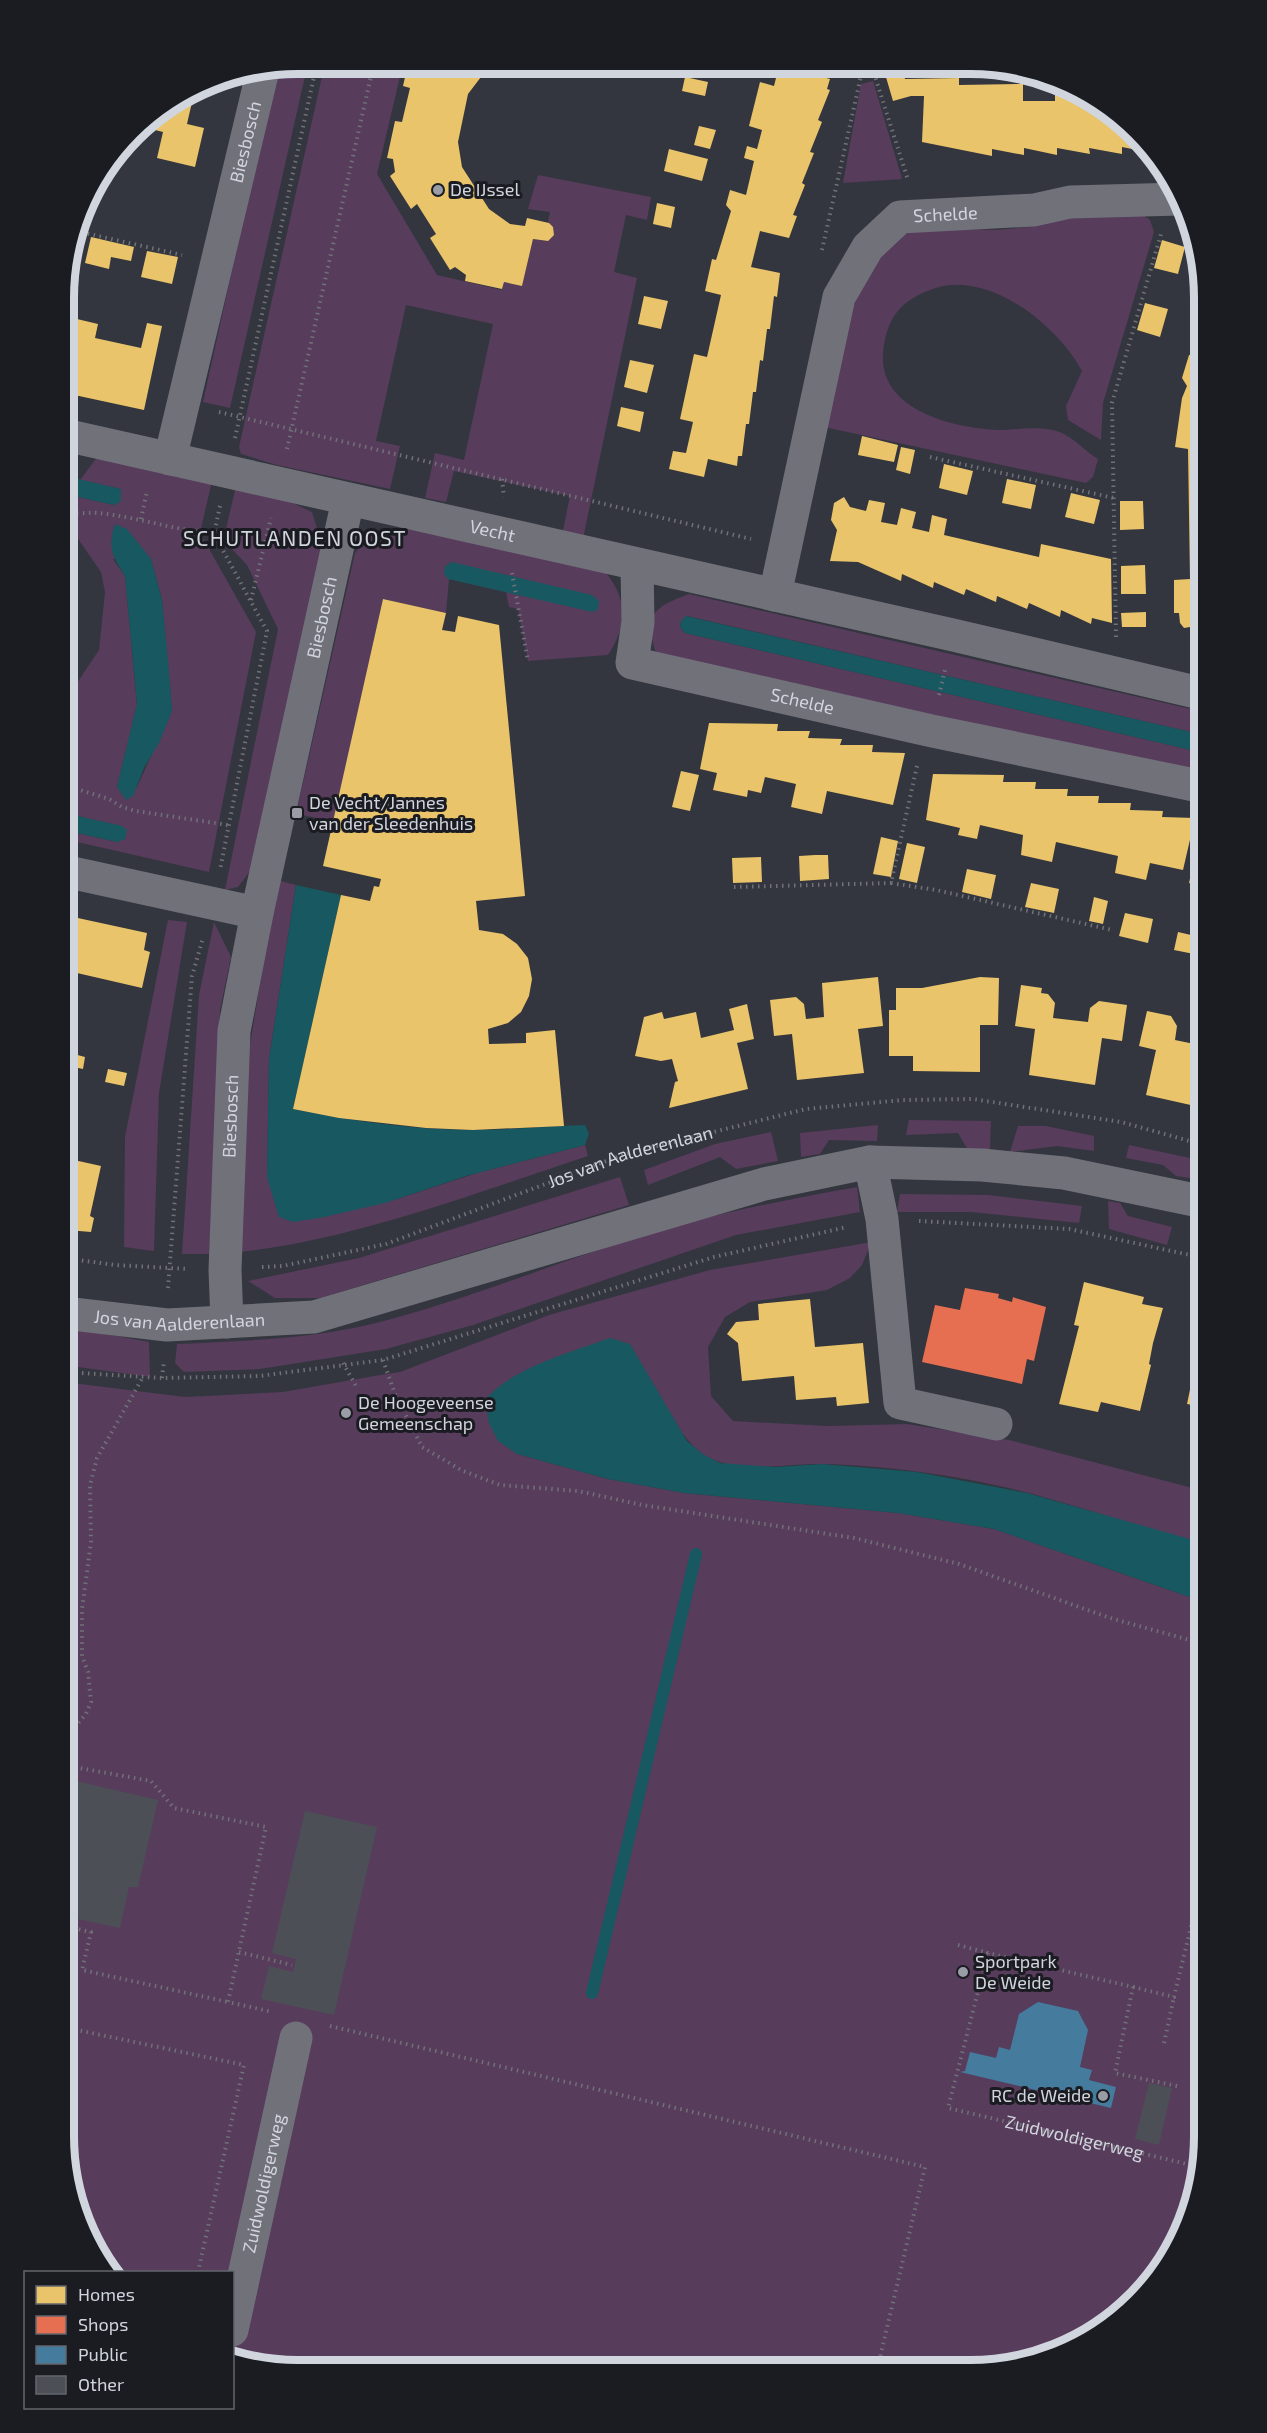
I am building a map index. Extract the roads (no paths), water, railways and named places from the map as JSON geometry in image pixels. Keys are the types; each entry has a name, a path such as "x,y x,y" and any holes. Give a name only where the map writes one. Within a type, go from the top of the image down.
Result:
{"street":[{"name":"Biesbosch","path":"170,459 261,76"},
{"name":"Schelde","path":"775,595 839,297 868,248 900,217 1034,210 1070,202 1170,199"},
{"path":"74,437 348,500"},
{"name":"Biesbosch","path":"226,1322 225,1270 234,1031 257,913 348,500"},
{"name":"Vecht","path":"348,500 637,566"},
{"name":"Schelde","path":"637,566 638,622 632,663 925,730 1194,785"},
{"path":"637,566 775,595 1194,692"},
{"path":"74,874 257,913"},
{"path":"870,1162 882,1219 900,1403 996,1424"},
{"name":"Jos van Aalderenlaan","path":"74,1314 167,1325 314,1317 764,1184 870,1162 982,1165 1064,1173 1194,1200"},
{"name":"Zuidwoldigerweg","path":"234,2321 300,2026"}],"water":[{"path":"74,478 121,489 121,501 114,505 74,496"},
{"path":"115,524 127,529 151,559 162,600 172,711 133,796 126,800 117,787 137,704 125,576 114,558 111,546"},
{"path":"452,562 592,595 599,601 598,609 593,612 448,579 444,574 445,566"},
{"path":"686,616 1194,733 1194,751 685,633 680,627 681,621"},
{"path":"74,815 122,826 127,830 125,839 117,842 74,832"},
{"path":"296,885 341,895 293,1109 406,1127 452,1130 585,1125 589,1134 585,1145 466,1176 385,1203 293,1222 279,1217 267,1177 269,1059"},
{"path":"610,1338 630,1344 687,1441 704,1455 720,1463 775,1467 822,1464 917,1472 1027,1493 1194,1540 1194,1599 994,1529 898,1513 684,1493 608,1479 517,1454 498,1441 489,1423 485,1400 510,1379 561,1355"}],"waterway":[{"path":"592,1993 696,1554"}],"place":[{"name":"De IJssel","path":"438,190"},
{"name":"De Vecht/Jannes van der Sleedenhuis","path":"297,813"},
{"name":"De Hoogeveense Gemeenschap","path":"346,1413"},
{"name":"Sportpark De Weide","path":"963,1972"},
{"name":"RC de Weide","path":"1103,2096"}],"district":[{"name":"SCHUTLANDEN OOST","path":"295,539"}]}
